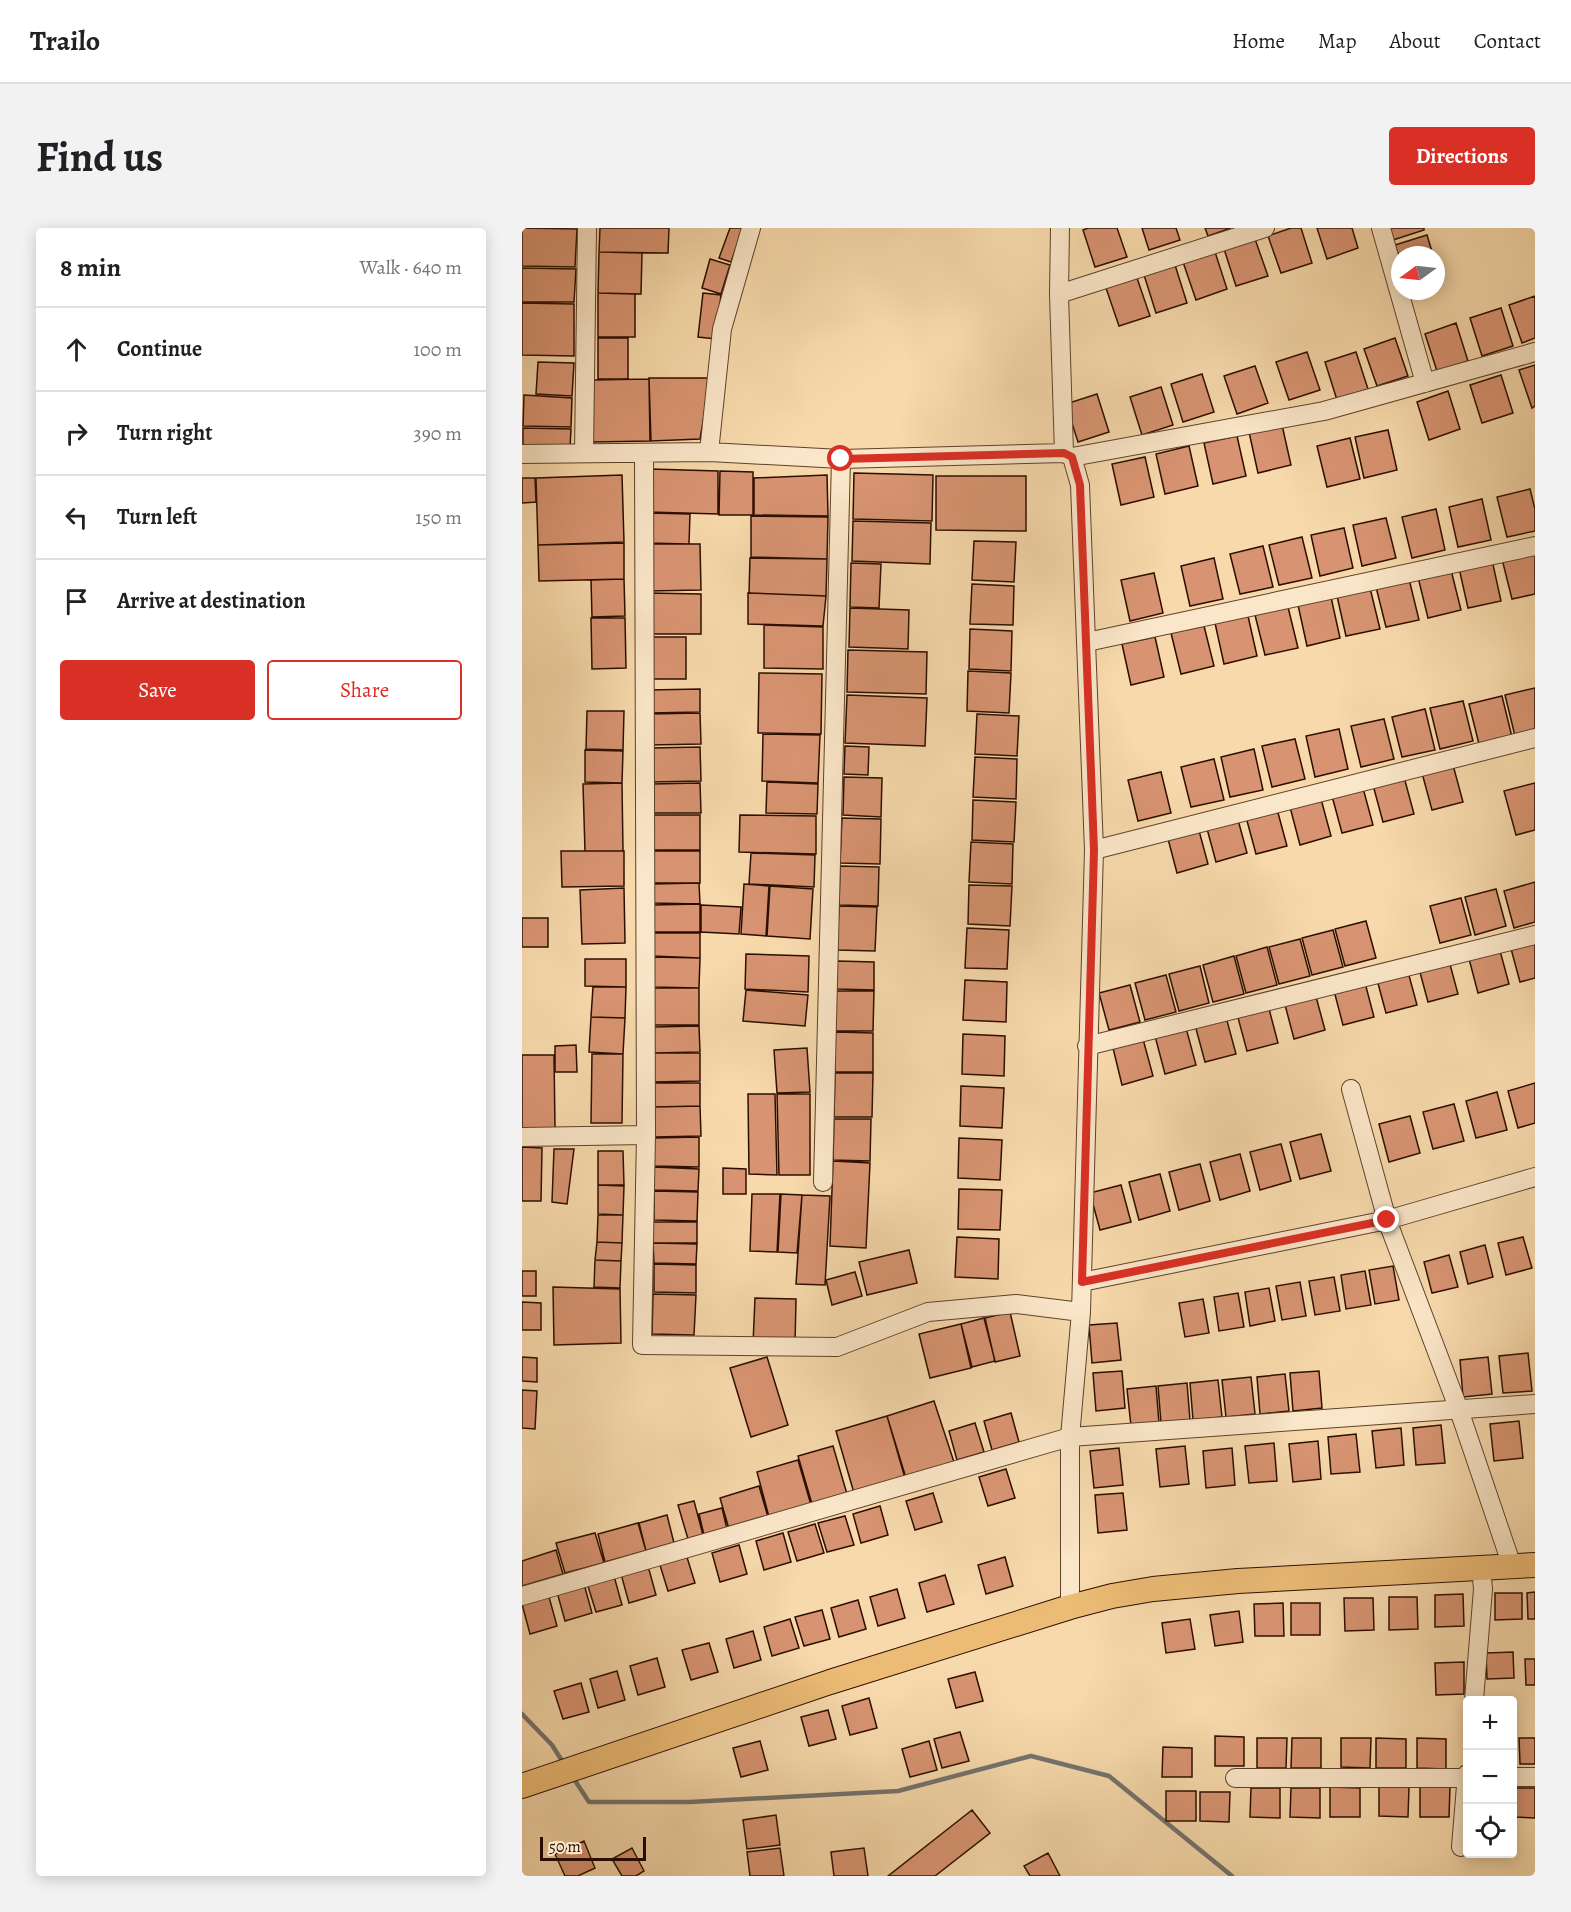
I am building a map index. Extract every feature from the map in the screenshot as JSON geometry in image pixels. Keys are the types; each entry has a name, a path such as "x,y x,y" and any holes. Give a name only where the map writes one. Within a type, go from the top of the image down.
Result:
{"main road":[{"path":"522,1786 830,1682 1112,1596 1153,1589 1238,1581 1523,1566"}],"street":[{"path":"584,453 587,228"},
{"path":"709,452 722,329 751,228"},
{"path":"1060,228 1059,294 1068,455 1080,485 1094,850 1081,1312 1070,1437 1070,1607"},
{"path":"1059,294 1265,228"},
{"path":"1381,228 1425,383"},
{"path":"522,454 709,452 841,459 1068,455 1324,411 1535,352"},
{"path":"644,453 646,1135 642,1344 837,1347 928,1312 1016,1304 1081,1312"},
{"path":"823,1182 841,459"},
{"path":"1087,642 1535,546"},
{"path":"1094,850 1535,738"},
{"path":"1087,1046 1535,935"},
{"path":"1352,1089 1387,1220 1459,1410 1523,1566"},
{"path":"522,1137 646,1135"},
{"path":"1082,1282 1387,1220 1535,1177"},
{"path":"522,1596 1070,1437 1535,1404"},
{"path":"1474,1696 1484,1589 1481,1568"},
{"path":"1235,1778 1463,1777"},
{"path":"1517,1777 1535,1777"},
{"path":"1461,1847 1465,1804"}],"building":[{"path":"522,228 577,229 575,267 522,266"},
{"path":"600,228 669,228 668,253 599,252"},
{"path":"730,228 743,228 731,262 719,258"},
{"path":"1117,228 1127,257 1095,267 1083,230"},
{"path":"1142,228 1176,228 1180,240 1149,250"},
{"path":"1205,228 1231,228 1208,236"},
{"path":"1291,228 1301,228 1312,263 1281,273 1268,236"},
{"path":"1317,228 1352,228 1358,248 1327,259"},
{"path":"1389,228 1424,228 1424,230 1393,240"},
{"path":"1427,235 1430,246 1395,246"},
{"path":"1255,239 1268,276 1236,286 1224,249"},
{"path":"599,252 642,253 641,294 598,293"},
{"path":"1215,252 1227,289 1196,300 1183,262"},
{"path":"710,259 730,265 721,294 702,288"},
{"path":"1175,265 1187,303 1156,313 1144,275"},
{"path":"522,268 576,269 574,302 522,302"},
{"path":"1137,278 1150,316 1119,326 1106,288"},
{"path":"598,293 635,294 635,337 598,337"},
{"path":"703,293 721,295 716,339 698,337"},
{"path":"1535,296 1535,338 1522,343 1509,305"},
{"path":"522,303 574,304 574,356 522,355"},
{"path":"1501,308 1513,346 1482,356 1470,318"},
{"path":"1456,323 1468,361 1437,371 1425,334"},
{"path":"598,338 628,338 628,379 598,379"},
{"path":"1395,338 1408,376 1377,386 1364,349"},
{"path":"1307,352 1320,390 1289,400 1276,362"},
{"path":"1356,352 1368,389 1337,400 1325,362"},
{"path":"538,362 574,363 572,396 536,394"},
{"path":"1535,365 1535,406 1532,408 1519,370"},
{"path":"1255,366 1268,403 1237,414 1224,376"},
{"path":"1202,374 1214,412 1183,422 1171,384"},
{"path":"1501,375 1513,413 1482,423 1470,385"},
{"path":"649,378 711,378 700,439 651,441"},
{"path":"649,379 650,441 593,442 592,380"},
{"path":"1161,387 1173,425 1142,435 1130,397"},
{"path":"1448,391 1460,429 1429,440 1417,402"},
{"path":"1097,394 1109,432 1078,442 1066,404"},
{"path":"524,395 572,398 571,427 523,426"},
{"path":"1282,425 1291,465 1258,473 1249,432"},
{"path":"523,428 571,429 570,447 523,446"},
{"path":"1388,430 1397,470 1364,478 1355,437"},
{"path":"1237,436 1246,476 1213,484 1204,443"},
{"path":"1350,438 1360,479 1327,487 1317,446"},
{"path":"1189,446 1198,486 1165,494 1156,454"},
{"path":"1145,457 1154,497 1121,505 1112,464"},
{"path":"650,469 718,471 718,514 649,512"},
{"path":"720,471 753,472 753,515 719,515"},
{"path":"854,473 933,475 932,521 853,519"},
{"path":"622,475 624,542 538,545 536,478"},
{"path":"827,475 828,516 754,515 754,478"},
{"path":"936,476 1026,476 1026,531 936,530"},
{"path":"522,478 535,478 536,502 522,503"},
{"path":"1530,489 1535,509 1535,531 1507,537 1497,497"},
{"path":"1482,499 1491,540 1458,547 1449,507"},
{"path":"1436,509 1445,550 1412,558 1402,517"},
{"path":"649,513 690,514 689,544 648,543"},
{"path":"751,516 828,517 827,559 751,557"},
{"path":"1386,518 1396,558 1362,566 1353,525"},
{"path":"853,521 931,523 930,564 852,561"},
{"path":"1344,528 1353,568 1320,576 1311,535"},
{"path":"1302,537 1312,578 1279,585 1269,545"},
{"path":"974,541 1016,542 1014,582 972,580"},
{"path":"624,543 624,579 539,581 538,545"},
{"path":"648,544 700,544 701,590 649,591"},
{"path":"1263,546 1273,587 1240,594 1230,554"},
{"path":"1535,551 1535,594 1512,599 1502,559"},
{"path":"750,558 827,559 826,596 749,593"},
{"path":"1214,558 1223,599 1190,606 1181,566"},
{"path":"1492,560 1501,601 1468,608 1459,568"},
{"path":"851,563 881,564 879,608 850,607"},
{"path":"1451,570 1461,610 1428,618 1418,577"},
{"path":"1154,573 1163,613 1130,621 1121,580"},
{"path":"624,579 625,616 592,617 591,580"},
{"path":"1409,579 1419,620 1386,627 1376,587"},
{"path":"972,584 1014,586 1013,625 970,624"},
{"path":"1370,588 1380,629 1346,636 1337,596"},
{"path":"650,593 701,594 701,634 650,634"},
{"path":"748,593 826,596 823,626 748,624"},
{"path":"1331,597 1340,638 1307,646 1298,605"},
{"path":"1288,607 1298,648 1265,655 1255,615"},
{"path":"850,608 909,610 908,649 849,647"},
{"path":"1248,616 1257,656 1224,664 1215,623"},
{"path":"591,618 625,618 626,668 592,669"},
{"path":"764,625 823,627 823,669 764,668"},
{"path":"1204,626 1214,666 1181,674 1171,633"},
{"path":"970,629 1012,631 1011,671 969,669"},
{"path":"649,637 686,637 686,679 649,679"},
{"path":"1155,637 1164,677 1131,685 1122,644"},
{"path":"848,650 927,652 926,694 847,692"},
{"path":"968,671 1011,673 1009,713 967,711"},
{"path":"759,673 822,674 821,734 758,733"},
{"path":"1535,688 1535,731 1515,736 1505,695"},
{"path":"700,689 700,712 649,713 649,690"},
{"path":"847,695 927,698 925,746 845,743"},
{"path":"1502,696 1512,737 1479,744 1469,704"},
{"path":"1463,701 1473,741 1440,749 1430,708"},
{"path":"1425,709 1435,750 1402,757 1392,717"},
{"path":"587,711 624,711 623,750 586,749"},
{"path":"700,713 701,744 650,745 649,714"},
{"path":"977,714 1019,716 1017,756 975,754"},
{"path":"1384,719 1394,759 1361,767 1351,726"},
{"path":"1339,729 1348,769 1315,777 1306,736"},
{"path":"763,734 820,735 818,783 762,781"},
{"path":"1295,739 1305,779 1272,787 1262,746"},
{"path":"845,746 869,747 868,775 844,774"},
{"path":"700,747 701,781 651,782 650,748"},
{"path":"1254,749 1263,790 1230,797 1221,757"},
{"path":"585,750 623,751 622,783 585,782"},
{"path":"975,757 1017,759 1016,799 973,797"},
{"path":"1214,759 1224,800 1191,807 1181,767"},
{"path":"1453,765 1463,802 1432,810 1422,773"},
{"path":"1161,772 1171,813 1138,821 1128,780"},
{"path":"844,777 882,778 881,817 843,815"},
{"path":"1404,777 1414,814 1383,822 1373,785"},
{"path":"767,782 818,784 817,814 766,813"},
{"path":"622,783 623,851 585,851 583,784"},
{"path":"700,783 701,813 652,813 651,784"},
{"path":"1535,783 1535,830 1516,835 1504,791"},
{"path":"1363,788 1373,825 1342,833 1332,796"},
{"path":"1321,799 1331,836 1300,845 1290,807"},
{"path":"973,800 1016,802 1014,842 972,840"},
{"path":"1277,809 1287,846 1256,854 1246,817"},
{"path":"652,815 700,815 700,850 652,850"},
{"path":"740,815 816,816 816,854 739,852"},
{"path":"1237,816 1247,853 1216,862 1206,825"},
{"path":"842,818 881,819 880,864 840,863"},
{"path":"1198,827 1208,864 1177,873 1167,835"},
{"path":"971,842 1013,844 1012,884 969,882"},
{"path":"561,851 624,851 624,886 562,887"},
{"path":"652,851 700,851 700,883 652,883"},
{"path":"751,853 815,855 814,887 749,884"},
{"path":"840,866 879,867 878,906 839,905"},
{"path":"1535,882 1535,922 1514,928 1504,891"},
{"path":"699,883 700,904 652,903 652,884"},
{"path":"744,884 769,886 766,936 741,934"},
{"path":"969,885 1012,886 1010,926 968,924"},
{"path":"770,886 813,889 810,939 767,936"},
{"path":"624,888 625,943 582,944 580,890"},
{"path":"1496,889 1506,926 1475,935 1465,897"},
{"path":"1461,898 1471,935 1440,943 1430,906"},
{"path":"700,904 700,932 652,932 652,905"},
{"path":"701,905 741,907 739,934 701,932"},
{"path":"839,906 877,907 875,951 837,950"},
{"path":"522,918 548,918 548,947 522,947"},
{"path":"1366,921 1376,958 1345,966 1335,929"},
{"path":"967,928 1009,930 1007,969 965,968"},
{"path":"1333,930 1343,967 1312,975 1302,938"},
{"path":"653,933 700,933 700,958 653,956"},
{"path":"1535,938 1535,978 1520,982 1510,945"},
{"path":"1300,939 1310,976 1279,984 1269,947"},
{"path":"1267,947 1277,985 1246,993 1236,956"},
{"path":"1499,947 1509,984 1478,993 1468,955"},
{"path":"746,954 809,956 808,992 745,989"},
{"path":"1234,956 1244,994 1213,1002 1203,965"},
{"path":"653,957 700,958 699,988 652,987"},
{"path":"1448,957 1458,994 1428,1002 1418,965"},
{"path":"585,959 626,959 626,987 585,986"},
{"path":"837,961 874,962 874,990 836,989"},
{"path":"1200,966 1209,1003 1179,1011 1169,974"},
{"path":"1407,968 1417,1005 1386,1013 1376,976"},
{"path":"1166,975 1176,1012 1145,1020 1135,983"},
{"path":"1364,979 1374,1017 1343,1025 1333,987"},
{"path":"965,980 1007,982 1006,1022 963,1020"},
{"path":"1130,985 1140,1022 1109,1030 1099,993"},
{"path":"593,987 626,987 625,1018 591,1017"},
{"path":"652,988 699,988 699,1025 652,1025"},
{"path":"746,990 808,995 805,1026 743,1021"},
{"path":"836,991 874,991 873,1031 835,1031"},
{"path":"1315,993 1325,1030 1294,1039 1284,1001"},
{"path":"1268,1005 1278,1043 1247,1051 1237,1014"},
{"path":"591,1017 625,1018 623,1054 589,1052"},
{"path":"1226,1017 1236,1054 1205,1062 1195,1025"},
{"path":"699,1026 700,1052 653,1053 652,1027"},
{"path":"1186,1028 1196,1065 1165,1074 1155,1036"},
{"path":"835,1032 873,1033 873,1072 835,1072"},
{"path":"963,1034 1005,1036 1004,1076 962,1074"},
{"path":"1143,1039 1153,1076 1122,1085 1113,1048"},
{"path":"576,1045 577,1072 555,1072 555,1046"},
{"path":"807,1048 810,1092 777,1093 774,1050"},
{"path":"652,1053 700,1053 700,1081 653,1082"},
{"path":"592,1054 623,1054 622,1123 591,1123"},
{"path":"522,1055 554,1055 555,1128 522,1129"},
{"path":"835,1073 873,1073 872,1117 834,1117"},
{"path":"653,1083 700,1083 700,1106 654,1107"},
{"path":"1535,1083 1535,1123 1518,1128 1508,1091"},
{"path":"961,1086 1004,1088 1002,1128 960,1126"},
{"path":"1497,1092 1507,1130 1476,1138 1466,1101"},
{"path":"748,1094 775,1094 777,1175 749,1174"},
{"path":"777,1094 810,1094 810,1175 779,1175"},
{"path":"1454,1104 1464,1141 1433,1149 1423,1112"},
{"path":"700,1106 701,1136 654,1137 653,1107"},
{"path":"1410,1116 1420,1153 1389,1162 1379,1124"},
{"path":"834,1119 871,1119 870,1161 833,1160"},
{"path":"1321,1134 1331,1171 1300,1179 1290,1142"},
{"path":"699,1137 699,1167 654,1166 654,1138"},
{"path":"959,1138 1002,1140 1000,1180 958,1178"},
{"path":"1281,1144 1291,1181 1260,1190 1250,1152"},
{"path":"522,1147 542,1148 541,1201 522,1201"},
{"path":"554,1149 574,1149 567,1204 552,1202"},
{"path":"598,1151 623,1151 624,1185 598,1185"},
{"path":"1240,1154 1250,1191 1220,1200 1210,1162"},
{"path":"833,1161 870,1163 866,1248 830,1246"},
{"path":"1200,1164 1210,1201 1179,1210 1169,1172"},
{"path":"654,1167 699,1169 698,1191 654,1190"},
{"path":"723,1168 746,1169 746,1194 723,1194"},
{"path":"1160,1174 1170,1211 1139,1220 1129,1182"},
{"path":"598,1185 624,1186 623,1215 598,1214"},
{"path":"1121,1185 1131,1222 1100,1230 1090,1193"},
{"path":"959,1189 1002,1190 1000,1230 958,1229"},
{"path":"654,1191 698,1192 697,1221 654,1220"},
{"path":"752,1194 780,1194 777,1252 750,1251"},
{"path":"781,1194 802,1195 797,1253 778,1252"},
{"path":"802,1195 830,1196 825,1285 796,1284"},
{"path":"598,1215 623,1215 622,1243 597,1242"},
{"path":"653,1222 697,1222 697,1243 653,1243"},
{"path":"957,1237 999,1239 998,1279 955,1277"},
{"path":"1523,1237 1532,1268 1506,1275 1498,1243"},
{"path":"597,1242 622,1243 621,1261 595,1260"},
{"path":"653,1243 697,1244 696,1264 654,1263"},
{"path":"1485,1245 1493,1277 1468,1284 1460,1252"},
{"path":"909,1250 917,1283 867,1295 859,1262"},
{"path":"1449,1255 1458,1287 1432,1293 1424,1262"},
{"path":"595,1260 621,1261 620,1288 594,1287"},
{"path":"654,1264 696,1265 696,1293 654,1292"},
{"path":"1393,1266 1399,1300 1375,1304 1369,1270"},
{"path":"522,1271 536,1271 536,1296 522,1296"},
{"path":"1365,1271 1371,1305 1346,1309 1341,1275"},
{"path":"855,1272 862,1296 832,1305 826,1280"},
{"path":"1334,1277 1340,1311 1315,1315 1309,1281"},
{"path":"1300,1282 1306,1316 1282,1320 1276,1286"},
{"path":"553,1287 620,1289 621,1343 554,1345"},
{"path":"1269,1288 1275,1321 1250,1326 1245,1292"},
{"path":"1238,1293 1244,1327 1219,1331 1214,1297"},
{"path":"653,1294 696,1295 694,1335 652,1334"},
{"path":"755,1298 796,1299 795,1345 753,1344"},
{"path":"1203,1299 1209,1333 1185,1337 1179,1303"},
{"path":"522,1302 541,1303 541,1330 522,1330"},
{"path":"1010,1312 1020,1356 995,1362 985,1318"},
{"path":"984,1318 995,1361 972,1367 961,1324"},
{"path":"1117,1323 1121,1360 1092,1363 1089,1325"},
{"path":"961,1324 971,1368 930,1378 919,1334"},
{"path":"1528,1353 1532,1391 1503,1393 1499,1356"},
{"path":"522,1357 537,1358 537,1382 522,1381"},
{"path":"767,1357 788,1425 751,1437 730,1368"},
{"path":"1488,1357 1492,1394 1463,1397 1460,1360"},
{"path":"1122,1371 1125,1408 1096,1411 1093,1373"},
{"path":"1319,1371 1322,1408 1293,1411 1290,1373"},
{"path":"1285,1374 1289,1411 1260,1414 1257,1377"},
{"path":"1251,1377 1255,1414 1226,1417 1222,1380"},
{"path":"1218,1380 1222,1417 1193,1420 1190,1383"},
{"path":"1187,1383 1190,1420 1161,1423 1158,1386"},
{"path":"1156,1386 1159,1423 1131,1426 1127,1389"},
{"path":"522,1390 537,1391 535,1429 522,1428"},
{"path":"934,1401 954,1462 906,1478 887,1416"},
{"path":"1011,1413 1019,1442 992,1450 984,1421"},
{"path":"887,1416 905,1478 854,1493 836,1431"},
{"path":"1519,1421 1523,1458 1494,1461 1490,1424"},
{"path":"975,1423 984,1452 957,1460 949,1431"},
{"path":"1441,1425 1445,1463 1416,1465 1413,1428"},
{"path":"1401,1428 1404,1465 1376,1468 1372,1431"},
{"path":"1356,1434 1360,1472 1331,1474 1328,1437"},
{"path":"1318,1441 1321,1479 1293,1482 1289,1444"},
{"path":"1274,1443 1277,1481 1249,1483 1245,1446"},
{"path":"833,1446 847,1494 812,1504 798,1456"},
{"path":"1185,1446 1189,1484 1160,1487 1156,1449"},
{"path":"1119,1448 1123,1485 1094,1488 1090,1451"},
{"path":"1232,1448 1235,1485 1206,1488 1203,1451"},
{"path":"798,1460 811,1505 769,1517 757,1472"},
{"path":"1006,1469 1015,1498 988,1506 979,1477"},
{"path":"759,1486 768,1517 729,1529 720,1498"},
{"path":"933,1493 942,1522 915,1530 906,1501"},
{"path":"1123,1493 1127,1530 1098,1533 1095,1495"},
{"path":"694,1501 703,1535 688,1539 678,1505"},
{"path":"880,1506 888,1535 861,1543 853,1514"},
{"path":"722,1508 727,1529 704,1535 699,1514"},
{"path":"667,1515 674,1543 646,1551 639,1523"},
{"path":"845,1516 854,1545 827,1552 818,1523"},
{"path":"638,1523 646,1551 605,1562 598,1534"},
{"path":"815,1524 824,1553 797,1561 788,1532"},
{"path":"595,1533 604,1563 565,1573 556,1543"},
{"path":"783,1533 791,1562 764,1570 756,1541"},
{"path":"739,1545 747,1574 720,1582 712,1553"},
{"path":"556,1550 563,1574 522,1586 522,1561"},
{"path":"686,1554 695,1583 668,1591 659,1562"},
{"path":"1005,1557 1013,1586 986,1594 978,1565"},
{"path":"648,1566 656,1595 629,1603 621,1574"},
{"path":"945,1575 954,1604 927,1612 919,1583"},
{"path":"614,1576 622,1605 596,1612 587,1583"},
{"path":"584,1584 592,1613 565,1621 557,1592"},
{"path":"897,1589 905,1618 878,1626 870,1597"},
{"path":"1535,1592 1535,1619 1528,1619 1527,1593"},
{"path":"1495,1593 1522,1593 1522,1619 1495,1620"},
{"path":"1463,1594 1464,1626 1435,1627 1435,1595"},
{"path":"549,1597 557,1626 530,1634 522,1604"},
{"path":"1389,1597 1417,1597 1418,1629 1389,1630"},
{"path":"1344,1598 1373,1598 1374,1630 1345,1631"},
{"path":"858,1600 866,1629 839,1637 831,1608"},
{"path":"1283,1603 1284,1636 1255,1636 1254,1604"},
{"path":"1291,1603 1320,1603 1320,1635 1291,1635"},
{"path":"822,1610 830,1639 804,1646 795,1617"},
{"path":"1239,1611 1243,1642 1215,1646 1210,1615"},
{"path":"790,1619 799,1648 772,1656 764,1627"},
{"path":"1190,1619 1195,1649 1166,1653 1162,1623"},
{"path":"753,1631 761,1660 734,1668 726,1639"},
{"path":"709,1643 718,1672 691,1680 682,1650"},
{"path":"1513,1652 1514,1678 1487,1679 1486,1653"},
{"path":"657,1658 665,1687 638,1695 630,1666"},
{"path":"1525,1659 1535,1659 1535,1685 1526,1685"},
{"path":"1464,1662 1464,1694 1436,1695 1435,1663"},
{"path":"617,1671 625,1700 598,1708 590,1679"},
{"path":"975,1672 983,1701 956,1708 948,1679"},
{"path":"581,1683 589,1712 563,1719 554,1691"},
{"path":"869,1698 877,1728 850,1735 842,1706"},
{"path":"828,1710 836,1739 809,1746 801,1717"},
{"path":"960,1732 969,1761 942,1768 934,1739"},
{"path":"1215,1736 1244,1737 1244,1766 1215,1766"},
{"path":"1257,1738 1287,1738 1286,1768 1257,1768"},
{"path":"1292,1738 1321,1738 1321,1768 1291,1768"},
{"path":"1341,1738 1371,1738 1370,1768 1341,1767"},
{"path":"1376,1738 1406,1739 1406,1768 1376,1768"},
{"path":"1417,1738 1446,1739 1446,1769 1417,1768"},
{"path":"1519,1738 1535,1738 1535,1764 1520,1764"},
{"path":"760,1741 768,1770 741,1777 733,1748"},
{"path":"929,1741 937,1770 910,1777 902,1749"},
{"path":"1163,1747 1192,1748 1192,1777 1162,1777"},
{"path":"1379,1786 1409,1787 1408,1817 1379,1816"},
{"path":"1330,1787 1360,1788 1360,1817 1330,1817"},
{"path":"1420,1787 1450,1787 1449,1817 1420,1817"},
{"path":"1251,1788 1280,1788 1280,1818 1250,1817"},
{"path":"1291,1788 1320,1788 1320,1818 1290,1817"},
{"path":"1517,1788 1535,1788 1535,1818 1517,1817"},
{"path":"1166,1791 1196,1791 1196,1821 1166,1821"},
{"path":"1200,1792 1230,1792 1229,1822 1200,1821"},
{"path":"972,1810 990,1833 935,1876 888,1876"},
{"path":"776,1815 780,1845 747,1849 743,1820"},
{"path":"584,1841 595,1868 578,1876 565,1876 555,1854"},
{"path":"632,1848 644,1871 636,1876 622,1876 612,1859"},
{"path":"780,1848 784,1876 750,1876 747,1852"},
{"path":"864,1848 868,1876 834,1876 831,1852"},
{"path":"1048,1853 1060,1876 1030,1876 1024,1866"}],"waterway":[{"path":"522,1714 552,1745 564,1764"},
{"path":"572,1776 589,1802 690,1802 898,1791 1031,1756 1109,1776 1232,1876"}],"route":[{"path":"841,459 1064,453 1072,457 1080,485 1094,850 1082,1282 1387,1220"}]}
